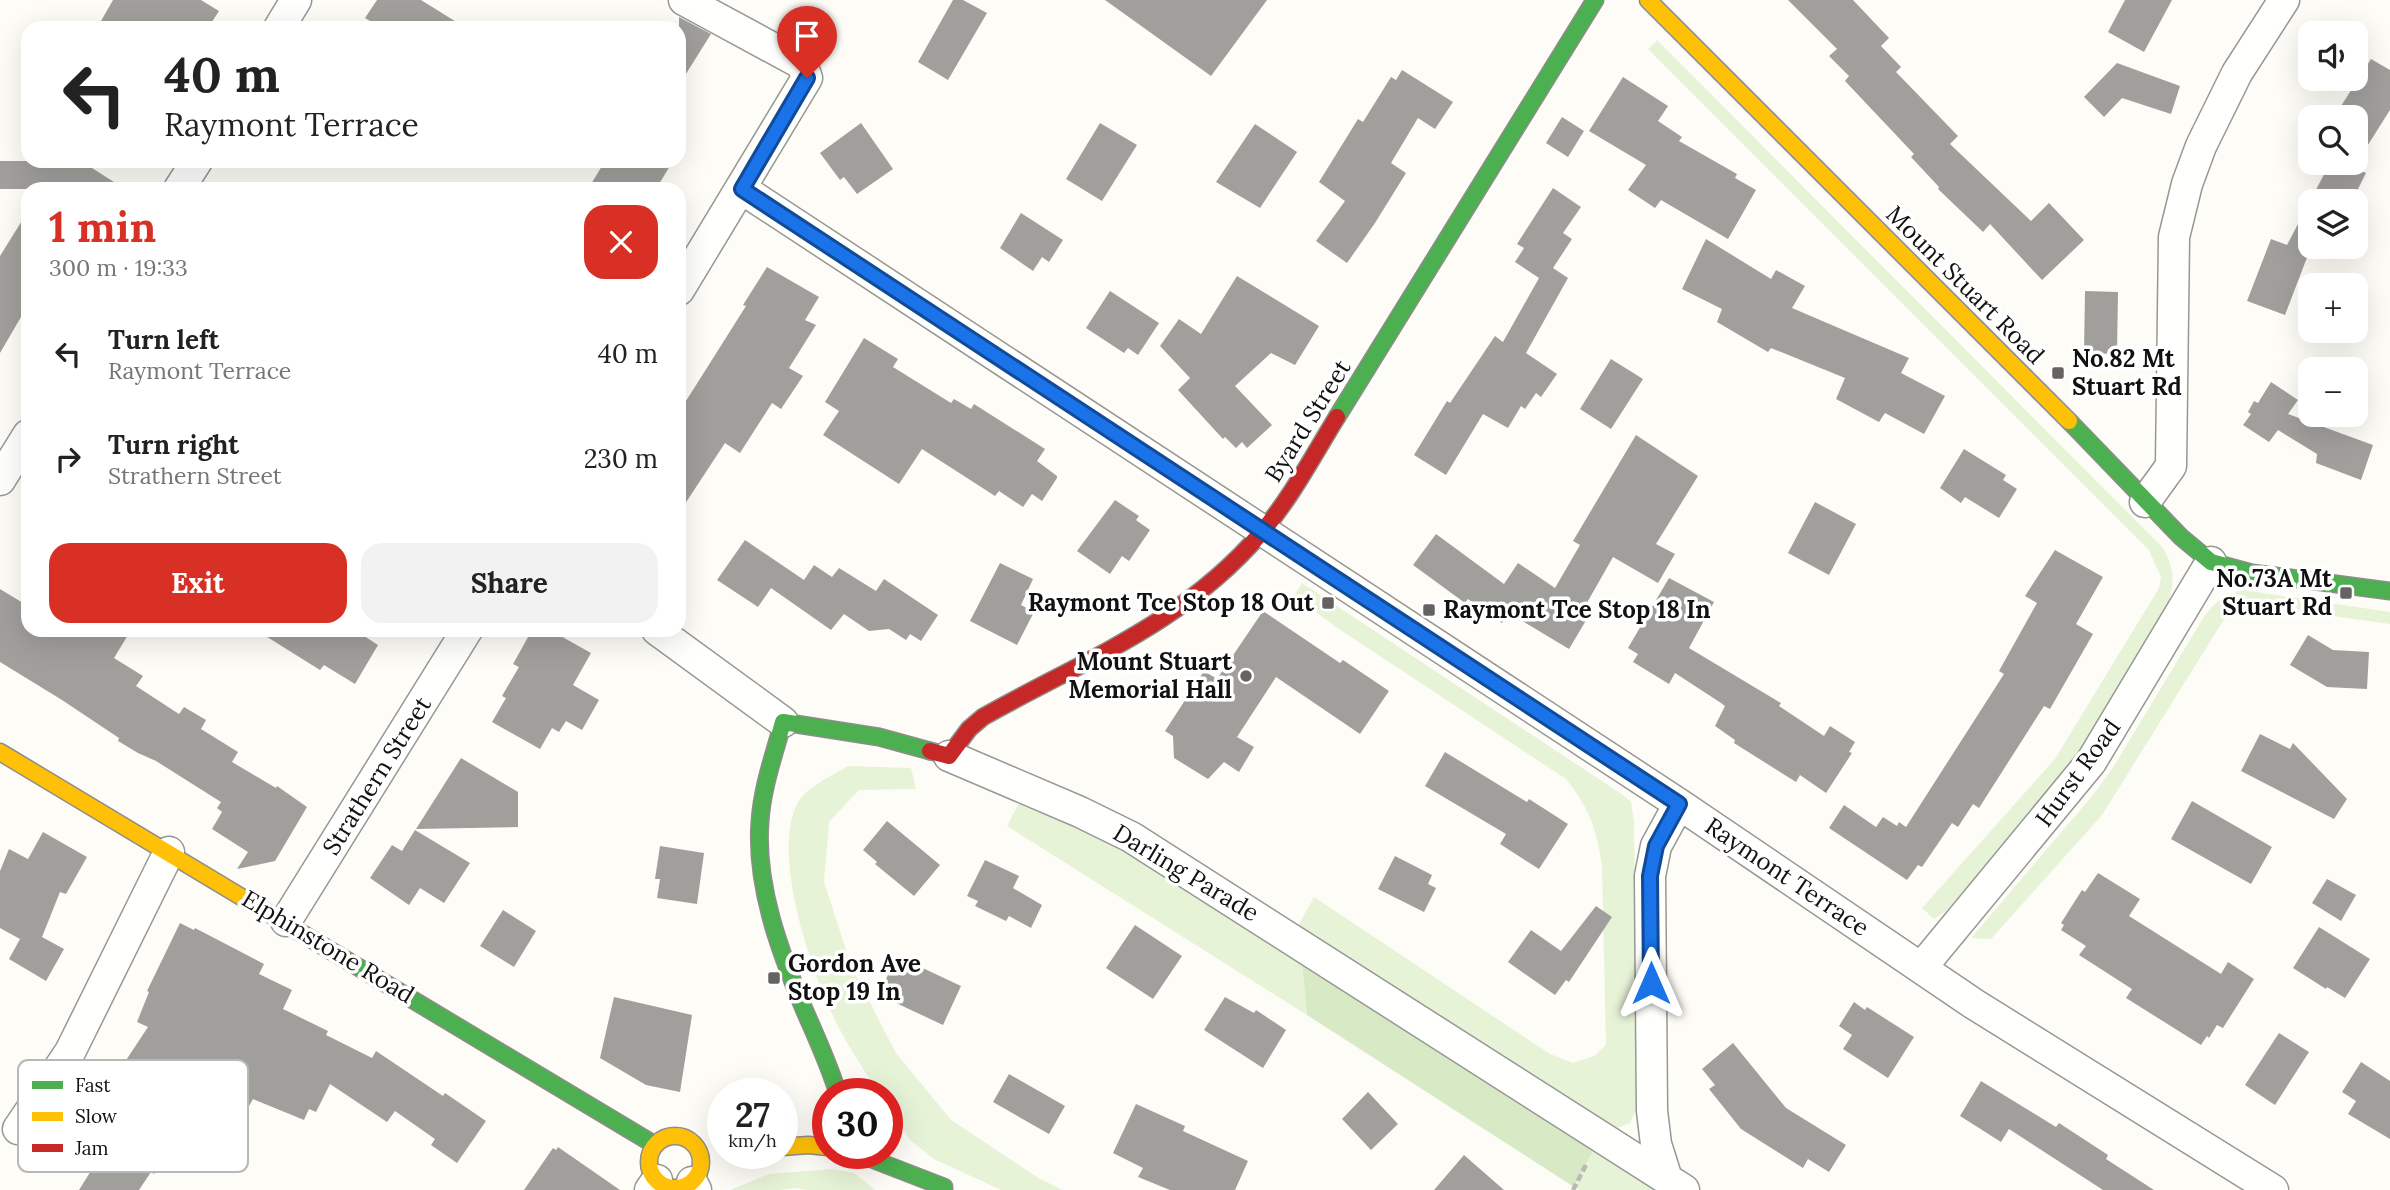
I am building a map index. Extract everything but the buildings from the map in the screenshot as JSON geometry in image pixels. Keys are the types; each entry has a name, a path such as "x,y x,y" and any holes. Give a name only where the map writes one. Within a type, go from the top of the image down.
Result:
{"street":[{"path":"283,21 296,0"},
{"path":"684,0 802,64 807,78 686,279"},
{"name":"Byard Street","path":"949,756 969,729 983,717 1105,654 1181,608 1249,549 1263,533 1595,0"},
{"name":"Mount Stuart Road","path":"1648,0 2035,386 2145,502 2211,562 2252,573 2390,591"},
{"path":"2145,502 2171,466 2174,237 2187,184 2201,146 2237,73 2284,0"},
{"name":"Raymont Terrace","path":"742,189 1263,533 1418,631 1974,1004 2273,1190"},
{"path":"0,480 21,446"},
{"name":"Hurst Road","path":"1922,968 2091,762 2211,562"},
{"name":"Strathern Street","path":"286,921 463,637"},
{"name":"Darling Parade","path":"667,637 783,722 878,737 949,756 1080,812 1131,837 1675,1184"},
{"path":"783,722 761,812 759,831 763,874 774,919 799,995 834,1078"},
{"name":"Elphinstone Road","path":"0,752 286,921 655,1145"},
{"path":"1675,1184 1656,1144 1652,1111 1650,876 1656,846 1679,804"},
{"path":"65,1060 169,852"},
{"path":"668,1137 682,1137 695,1144 696,1177 677,1188 654,1185 649,1163 655,1145 668,1137"},
{"path":"896,1169 946,1189"}],"path":[{"path":"1573,1190 1587,1163"}],"green space":[{"path":"1657,40 2162,547 2170,562 2172,584 2167,609 2082,750 2042,802 1946,911 1934,919 1922,908 2055,759 2159,588 2161,577 2149,550 1648,49"},
{"path":"1302,583 1631,802 1634,822 1638,1105 1630,1123 1617,1128 1607,1125 1298,926 1314,897 1550,1054 1573,1063 1594,1056 1606,1045 1602,866 1598,841 1581,800 1566,779 1336,627 1294,596"},
{"path":"2243,590 2390,612 2390,624 2247,604 2228,613 2102,815 1991,939 1971,938 2093,795 2114,766 2205,615 2222,599"},
{"path":"848,766 911,768 916,789 859,790 829,822 824,882 852,968 896,1053 951,1120 1037,1177 1062,1190 1001,1190 934,1159 910,1140 903,1129 903,1078 870,1078 856,1057 822,991 800,924 790,871 791,824 797,804 820,782"},
{"path":"1020,801 1097,836 1148,864 1302,963 1307,1015 1007,826"},
{"path":"1302,963 1593,1151 1574,1187 1307,1015"},
{"path":"1593,1151 1655,1190 1580,1190 1574,1187"},
{"path":"833,1169 854,1173 875,1190 730,1190 769,1174"}],"traffic: fast":[{"path":"1337,417 1595,0"},
{"path":"2069,421 2181,537 2211,562 2252,573 2390,591"},
{"path":"832,1078 786,965 771,918 761,870 759,846 763,797 783,722 879,737 930,751"},
{"path":"318,943 655,1145"},
{"path":"897,1169 944,1187 944,1190"}],"traffic: slow":[{"path":"1648,0 2069,421"},
{"path":"0,752 318,943"},
{"path":"675,1136 685,1138 693,1144 699,1152 701,1162 699,1172 693,1180 685,1186 675,1188 665,1186 657,1180 651,1172 649,1162 651,1152 657,1144 665,1138 675,1136"},
{"path":"798,1146 812,1145"}],"traffic: jam":[{"path":"930,751 949,756 969,729 983,717 1131,638 1199,592 1231,565 1272,520 1337,417"}],"place":[{"name":"No.82 Mt Stuart Rd","path":"2058,373"},
{"name":"No.73A Mt Stuart Rd","path":"2346,593"},
{"name":"Raymont Tce Stop 18 Out","path":"1328,603"},
{"name":"Raymont Tce Stop 18 In","path":"1429,610"},
{"name":"Mount Stuart Memorial Hall","path":"1246,676"},
{"name":"Gordon Ave Stop 19 In","path":"774,978"}],"route":[{"path":"807,78 742,189 1679,804 1656,846 1650,876 1651,983"}]}
